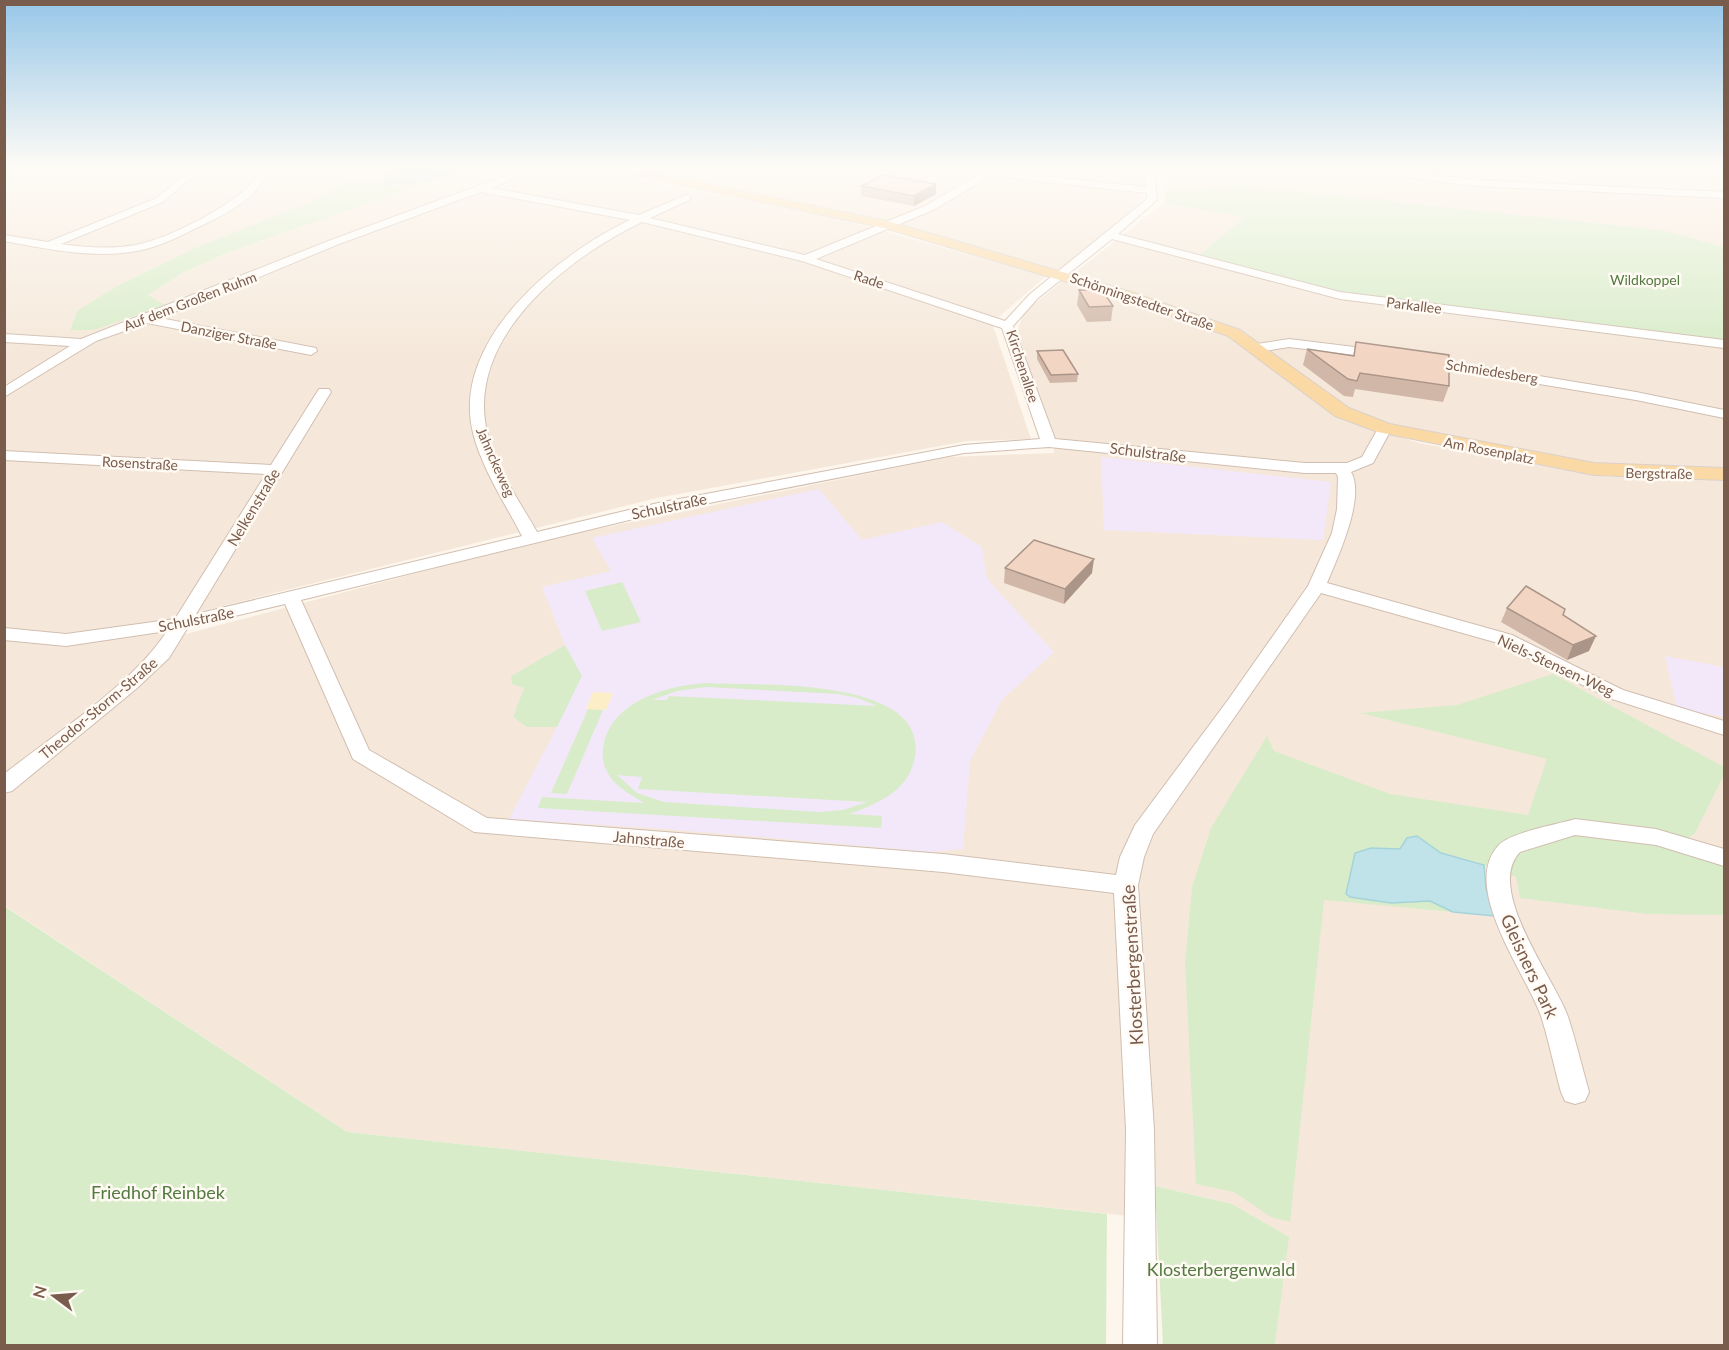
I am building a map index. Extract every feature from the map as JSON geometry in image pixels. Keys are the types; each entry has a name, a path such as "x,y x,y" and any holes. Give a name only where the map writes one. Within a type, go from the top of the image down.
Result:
{"main road":[{"name":"Schönningstedter Straße","path":"905,230 1063,274 1218,326 1257,348"},
{"name":"Am Rosenplatz","path":"1257,348 1295,380 1342,412 1385,428 1496,452 1594,469"},
{"name":"Bergstraße","path":"1594,469 1725,474"}],"street":[{"path":"50,245 87,230"},
{"path":"4,238 50,245 117,250 158,241 182,230"},
{"name":"Auf dem Großen Ruhm","path":"4,338 82,343 370,230"},
{"name":"Jahnckeweg","path":"531,537 493,464 478,422 480,386 485,368 518,307 543,282 585,249 617,230"},
{"name":"Rade","path":"687,230 806,259 1007,326"},
{"path":"806,259 875,230"},
{"name":"Kirchenallee","path":"1049,443 1007,326 1034,296 1116,230"},
{"name":"Parkallee","path":"1110,235 1340,295 1725,344"},
{"name":"Danziger Straße","path":"147,319 311,351"},
{"path":"4,393 82,343"},
{"path":"1257,348 1289,343 1388,356"},
{"name":"Schmiedesberg","path":"1410,359 1636,396 1725,414"},
{"name":"Nelkenstraße","path":"182,623 324,392"},
{"path":"1341,469 1357,466 1368,460 1385,428"},
{"name":"Schulstraße","path":"4,634 66,640 182,623 292,598 531,537 699,499 936,453 1018,443 1049,443 1284,466 1341,469"},
{"name":"Rosenstraße","path":"4,455 276,470"},
{"name":"Klosterbergenstraße","path":"1140,1346 1140,1130 1126,885 1132,857 1143,831 1235,705 1317,585 1340,533 1345,509 1346,477 1341,469"},
{"name":"Niels-Stensen-Weg","path":"1317,585 1505,639 1616,694 1725,728"},
{"name":"Jahnstraße","path":"292,598 360,754 482,826 943,863 1126,885"},
{"name":"Theodor-Storm-Straße","path":"4,786 147,669 162,654 182,623"},
{"name":"Gleisners Park","path":"1575,1092 1554,1015 1508,924 1498,882 1504,854 1512,846 1575,827 1656,837 1725,857"}],"shaded area":[{"path":"5,230 240,230 195,248 115,287 77,311 70,329 164,305 148,295 182,273 229,252 292,230 372,230 339,243 374,230 880,230 1046,276 992,323 1031,439 967,441 657,498 174,618 148,660 5,775"},
{"path":"918,230 1109,230 1063,271"},
{"path":"1129,230 1229,230 1199,255 1343,293 1724,340 1724,470 1567,462 1388,427 1346,411 1226,326 1073,274"},
{"path":"1661,230 1724,230 1724,247"},
{"path":"1065,279 1217,328 1323,404 1359,424 1419,443 1607,477 1724,478 1724,1345 1275,1345 1288,1237 1232,1204 1155,1186 1156,1219 347,1132 5,906 4,796 168,658 182,635 538,541 949,457 1054,453 1054,441 1017,332 1024,312"},
{"path":"1101,457 1331,482 1323,540 1104,530"},
{"path":"819,489 862,540 942,522 982,547 987,579 1054,652 1002,700 970,761 963,849 931,852 666,829 509,819 557,727 527,727 513,717 524,688 512,684 511,676 565,645 542,587 611,571 592,538"},
{"path":"1665,656 1724,667 1724,717 1677,708"}],"green space":[{"path":"240,230 292,230 229,252 182,273 148,295 165,305 94,330 70,330 77,311 115,287 195,248"},
{"name":"Wildkoppel","path":"1229,230 1661,230 1724,247 1724,340 1343,293 1198,256"},
{"path":"622,582 641,622 602,631 585,591"},
{"path":"565,645 582,676 557,727 527,727 513,717 524,688 512,684 511,676"},
{"path":"1553,674 1724,767 1724,775 1695,833 1676,847 1724,866 1724,915 1647,914 1520,898 1516,877 1477,862 1441,853 1417,836 1401,849 1371,848 1355,853 1346,893 1350,897 1391,903 1430,901 1453,912 1324,900 1290,1222 1271,1217 1234,1192 1196,1184 1185,963 1192,887 1211,828 1267,736 1274,751 1390,794 1528,815 1547,759 1360,713 1457,705"},
{"path":"692,684 762,684 836,691 870,699 897,713 913,733 914,761 910,772 905,781 889,796 849,814 882,816 881,828 538,808 542,797 644,803 618,786 606,770 603,752 610,728 619,716 645,698","holes":["706,687 838,694 858,698 877,706 669,696 667,700 652,700 677,691","617,775 642,777 638,789 867,802 843,810 819,812 664,802 637,793"]},
{"path":"588,709 603,710 567,794 551,793"},
{"name":"Friedhof Reinbek","path":"4,906 347,1132 1107,1214 1106,1345 5,1345"},
{"name":"Klosterbergenwald","path":"1155,1186 1232,1204 1289,1237 1275,1345 1163,1345"}],"sand":[{"path":"593,692 613,693 606,710 586,709"}],"water":[{"path":"1417,836 1441,853 1484,865 1486,888 1494,916 1453,912 1430,901 1391,903 1350,897 1346,894 1355,853 1371,848 1400,849 1407,838"}],"building":[{"path":"1079,290 1102,290 1113,306 1089,307"},
{"path":"1356,342 1449,355 1449,386 1360,373 1357,381 1348,379 1307,349 1354,356"},
{"path":"1063,350 1078,374 1051,375 1037,351"},
{"path":"1034,540 1094,559 1065,589 1005,568"},
{"path":"1526,586 1565,609 1563,615 1596,636 1573,645 1507,608"}]}
